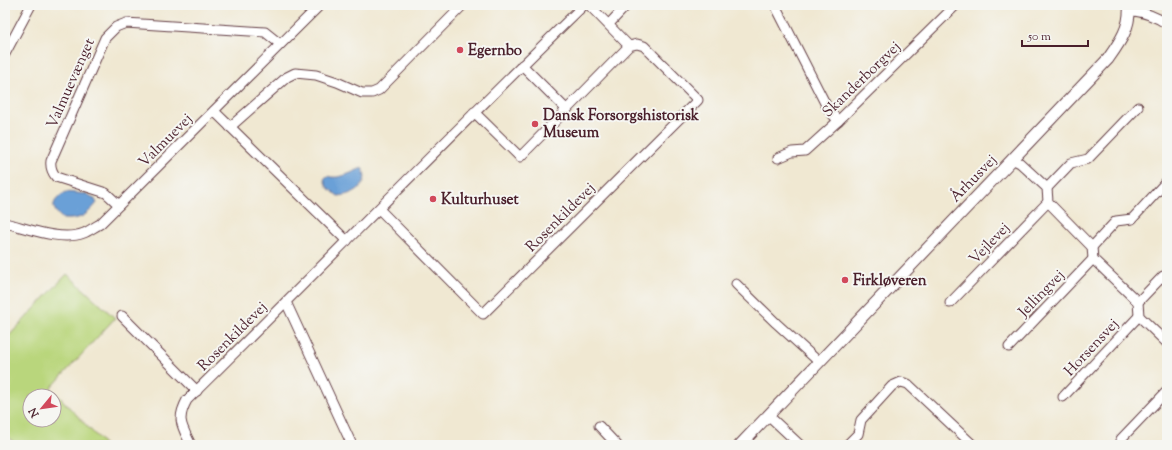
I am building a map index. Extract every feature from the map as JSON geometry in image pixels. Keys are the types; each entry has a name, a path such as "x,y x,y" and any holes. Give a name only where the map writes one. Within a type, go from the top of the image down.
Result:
{"street":[{"name":"Valmuevej","path":"5,223 47,234 65,236 82,234 100,224 320,5"},
{"path":"230,127 287,77 295,73 316,75 362,93 372,93 379,90 463,5"},
{"name":"Rosenkildevej","path":"191,445 182,426 181,410 187,400 474,112 584,5"},
{"path":"474,112 520,157 629,46 589,5"},
{"path":"609,24 627,5"},
{"path":"775,5 827,107 838,121"},
{"name":"Skanderborgvej","path":"778,158 792,152 805,151 838,121 956,5"},
{"path":"5,54 30,7"},
{"path":"1129,8 1159,18 1167,24"},
{"name":"Århusvej","path":"740,445 1108,59 1120,42 1127,27 1129,8"},
{"name":"Valmuevænget","path":"120,205 106,193 56,177 50,167 54,154 106,38 116,27 126,23 265,32 280,44"},
{"name":"Rosenkildevej","path":"379,209 483,314 698,100 644,46 637,44 629,46"},
{"path":"522,65 566,110"},
{"path":"1047,188 1071,163 1088,159 1138,107"},
{"path":"214,111 347,241"},
{"path":"1012,159 1020,163 1047,188 1048,202 1092,247 1093,259 1138,302 1139,316 1167,343"},
{"path":"1092,247 1116,221 1132,219 1167,181"},
{"name":"Vejlevej","path":"950,303 1048,202"},
{"name":"Jellingvej","path":"1009,347 1093,259"},
{"path":"1138,302 1164,276 1167,276"},
{"path":"736,284 819,362"},
{"name":"Rosenkildevej","path":"286,302 352,445"},
{"name":"Rosenkildevej","path":"122,316 197,391"},
{"name":"Horsensvej","path":"1063,397 1139,316"},
{"path":"847,445 858,434 861,420 892,386 902,382 908,384 973,445"},
{"path":"1121,439 1167,391"},
{"path":"768,415 800,445"},
{"path":"599,426 617,445"}],"green space":[{"path":"67,274 115,318 51,388 22,388 22,428 62,428 62,400 105,445 16,445 5,433 5,340"}],"water":[{"path":"362,168 365,179 363,184 355,191 338,196 327,187 324,179 327,176 340,177"},
{"path":"66,192 87,194 94,198 97,203 86,214 78,218 63,219 54,208 54,204 58,198"}],"place":[{"name":"Egernbo","path":"460,50"},
{"name":"Dansk Forsorgshistorisk Museum","path":"535,124"},
{"name":"Kulturhuset","path":"433,199"},
{"name":"Firkløveren","path":"845,280"}]}
